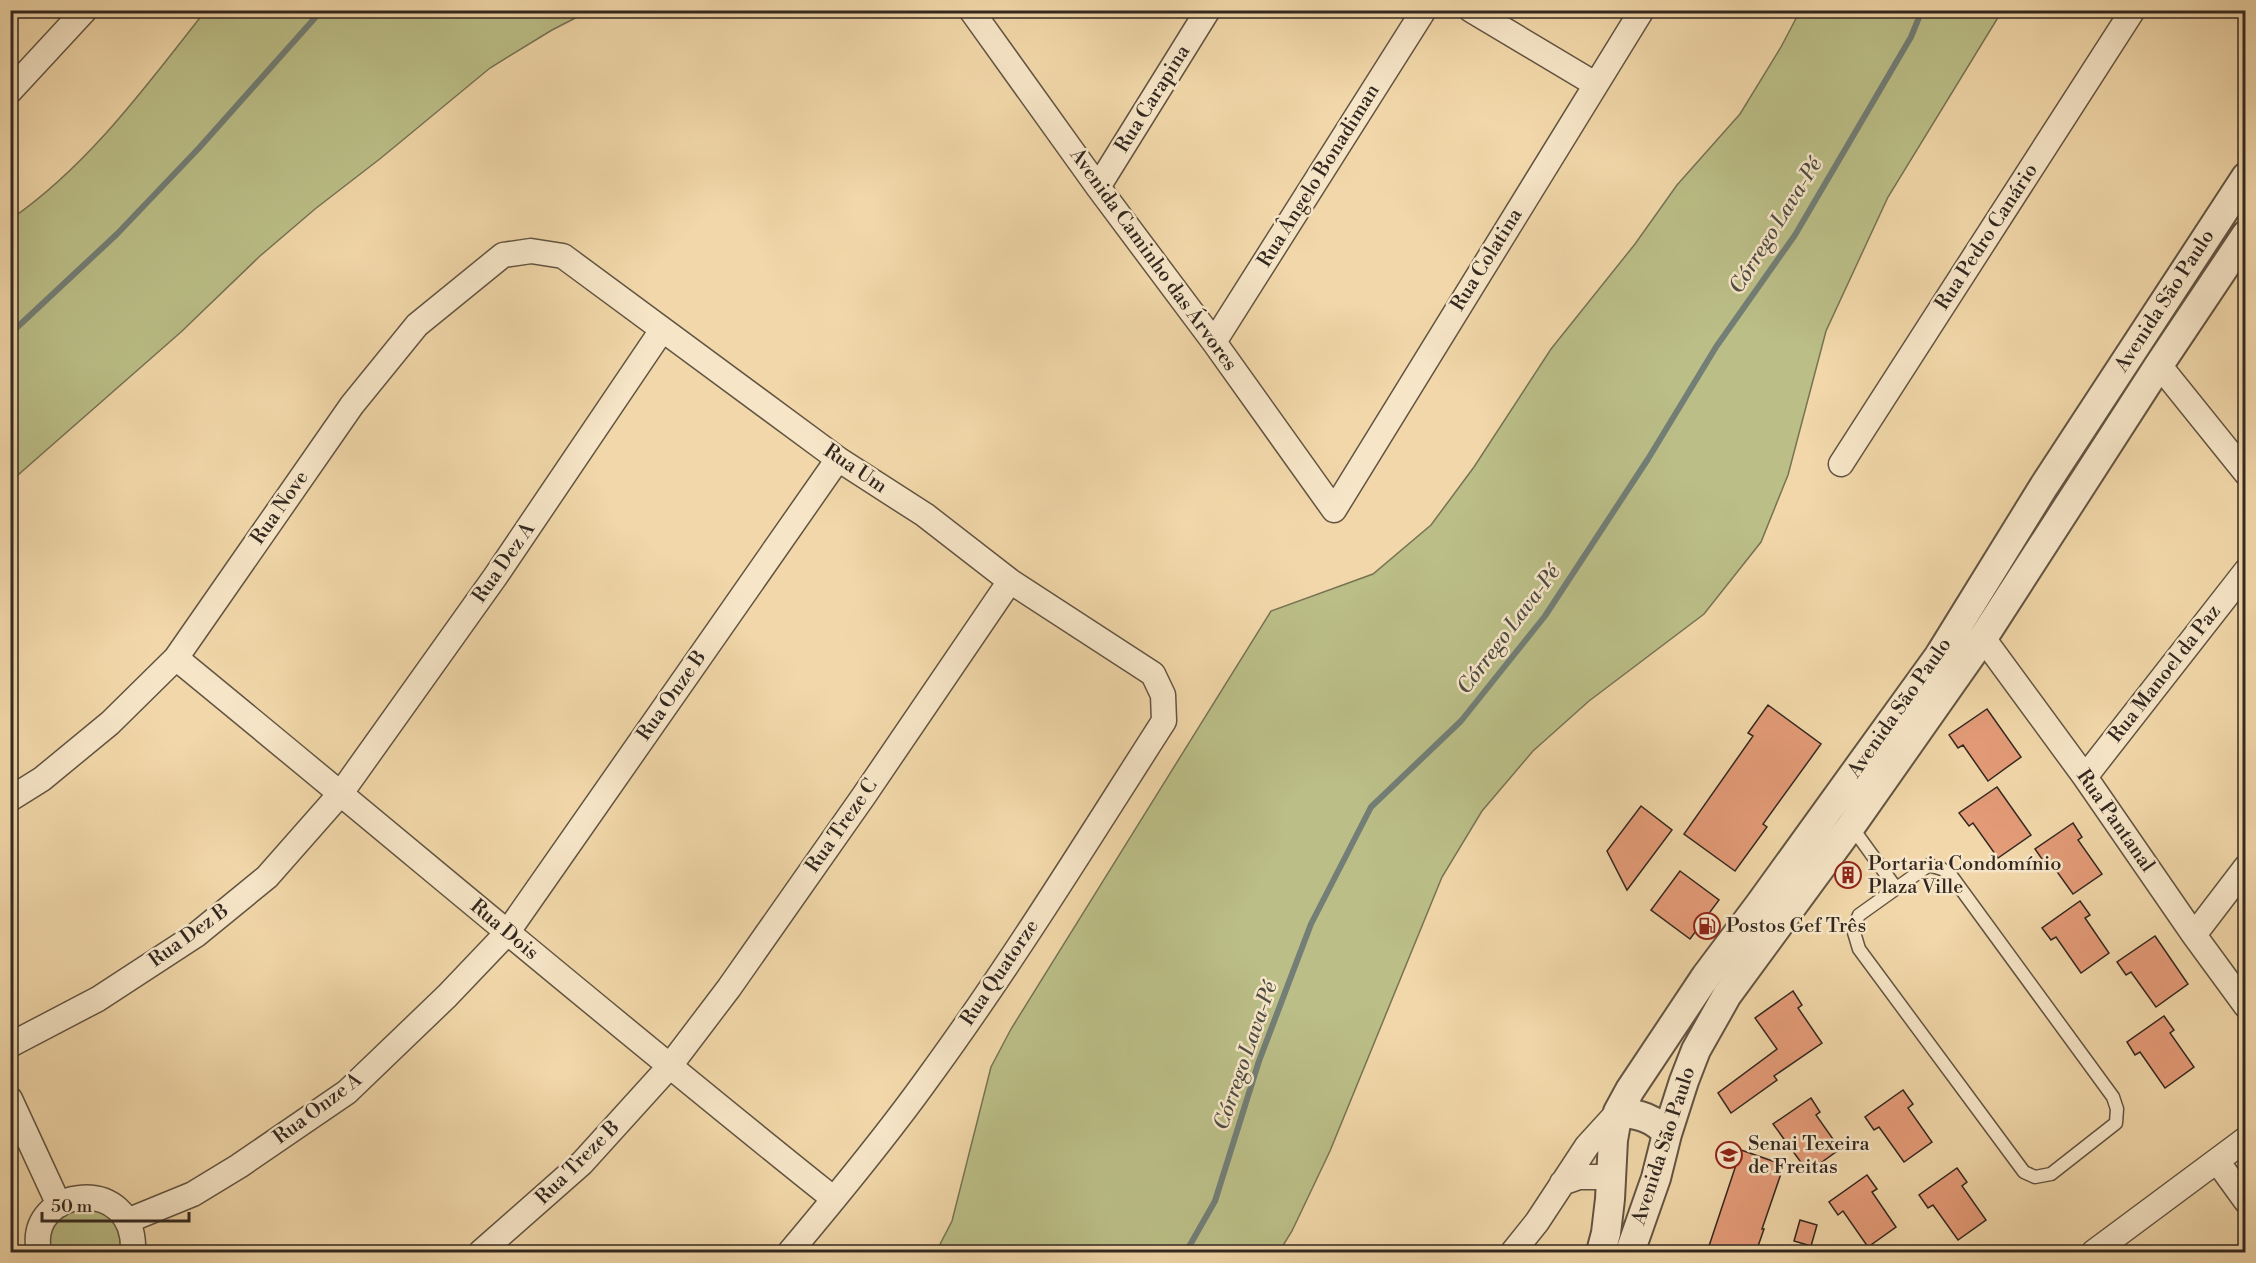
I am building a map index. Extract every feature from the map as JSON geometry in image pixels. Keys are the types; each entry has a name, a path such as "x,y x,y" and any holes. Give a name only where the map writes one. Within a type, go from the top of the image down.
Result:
{"street":[{"name":"Rua Carapina","path":"1098,187 1208,10"},
{"name":"Rua Ângelo Bonadiman","path":"1214,342 1424,10"},
{"path":"1471,10 1595,84"},
{"name":"Rua Colatina","path":"1334,510 1641,10"},
{"name":"Rua Pedro Canário","path":"1842,464 2133,10"},
{"path":"10,91 77,14"},
{"name":"Avenida Caminho das Árvores","path":"982,16 1098,187 1214,342 1334,510"},
{"name":"Avenida São Paulo","path":"1601,1252 1606,1233 1613,1140 1618,1112 1630,1090 1706,976 1939,656 2044,486 2246,177"},
{"name":"Avenida São Paulo","path":"1630,1252 1696,1050 1727,995 1851,826 1983,638 2159,365 2246,235"},
{"name":"Rua Nove","path":"10,799 42,779 110,723 176,658 352,405 417,325 503,255 531,251 563,256"},
{"name":"Rua Um","path":"563,256 838,459 926,515 1010,581 1153,674"},
{"name":"Rua Dez A","path":"341,793 495,577 662,330"},
{"path":"2159,365 2246,473"},
{"name":"Rua Onze B","path":"507,933 838,459"},
{"name":"Rua Manoel da Paz","path":"2085,777 2246,571"},
{"name":"Rua Treze C","path":"669,1067 729,988 1010,581"},
{"name":"Rua Pantanal","path":"1983,638 2085,777 2246,1006"},
{"name":"Rua Dois","path":"176,658 669,1067 834,1199"},
{"name":"Rua Quatorze","path":"790,1252 928,1078 1008,962 1164,722 1163,695 1153,674"},
{"name":"Rua Dez B","path":"10,1045 98,999 196,935 267,877 341,793"},
{"path":"2194,935 2246,867"},
{"name":"Rua Onze A","path":"127,1221 193,1194 239,1166 347,1092 447,996 507,933"},
{"name":"Rua Treze B","path":"480,1252 582,1163 669,1067"},
{"path":"10,1099 58,1205"},
{"path":"1513,1252 1587,1146 1618,1112 1644,1117 1661,1126 1667,1134"},
{"path":"2102,1250 2246,1139"},
{"path":"2217,1161 2246,1201"},
{"path":"1562,1183 1579,1177 1611,1177 1643,1183 1656,1178"},
{"path":"39,1252 40,1230 47,1216 58,1205 73,1198 88,1196 104,1200 117,1208 127,1221 133,1236 133,1252"}],"lane":[{"path":"1851,826 1896,888"},
{"path":"1929,865 1950,874 2113,1097 2117,1109 2116,1123 2051,1174 2035,1177 2024,1172 1858,949 1853,929 1859,915 1896,888 1929,865"}],"green space":[{"path":"206,10 589,11 552,30 490,68 315,209 260,256 181,332 11,481 11,219 39,198 91,149 139,95"},
{"path":"1800,11 2002,11 1888,197 1826,331 1788,475 1761,542 1704,614 1589,701 1533,751 1482,811 1442,877 1330,1151 1292,1231 1279,1252 936,1252 952,1221 991,1067 1011,1029 1271,611 1373,574 1431,525 1474,467 1551,349 1635,244 1677,185 1740,114"},
{"path":"76,1208 100,1210 118,1226 122,1252 49,1252 52,1230 55,1225"}],"building":[{"path":"1768,705 1821,744 1763,824 1767,827 1735,871 1684,834 1753,736 1748,733"},
{"path":"1987,709 2021,757 1988,781 1963,745 1958,748 1949,735"},
{"path":"1997,787 2031,835 1998,858 1973,823 1969,826 1959,813"},
{"path":"1641,806 1672,830 1627,890 1607,851"},
{"path":"2073,823 2082,837 2078,840 2102,874 2073,894 2048,859 2044,862 2035,849"},
{"path":"1680,871 1719,900 1690,939 1651,910"},
{"path":"2080,901 2090,915 2085,918 2109,953 2081,973 2056,937 2051,940 2042,928"},
{"path":"2155,936 2188,984 2156,1007 2131,972 2126,975 2117,962"},
{"path":"1793,991 1802,1005 1798,1008 1822,1043 1774,1076 1777,1080 1731,1113 1718,1093 1777,1049 1755,1018"},
{"path":"2164,1016 2174,1030 2170,1033 2194,1067 2165,1088 2140,1052 2135,1055 2127,1042"},
{"path":"1903,1090 1913,1104 1908,1108 1932,1142 1904,1162 1879,1127 1874,1130 1865,1117"},
{"path":"1811,1098 1820,1112 1816,1115 1840,1149 1808,1172 1773,1124"},
{"path":"1741,1150 1784,1165 1762,1229 1764,1229 1756,1252 1707,1252"},
{"path":"1957,1168 1967,1182 1962,1186 1986,1220 1958,1240 1933,1205 1928,1208 1919,1195"},
{"path":"1867,1175 1877,1189 1872,1192 1896,1227 1868,1247 1843,1211 1838,1215 1829,1202"},
{"path":"1800,1220 1817,1225 1811,1246 1794,1241"}],"waterway":[{"path":"10,334 117,234 199,148 322,10"},
{"name":"Córrego Lava-Pé","path":"1186,1252 1215,1201 1259,1061 1311,924 1371,807 1461,721 1545,616 1648,459 1716,347 1795,235 1911,37 1922,10"}],"place":[{"name":"Portaria Condomínio Plaza Ville","path":"1848,875"},
{"name":"Postos Gef Três","path":"1707,926"},
{"name":"Senai Texeira de Freitas","path":"1729,1155"}]}
